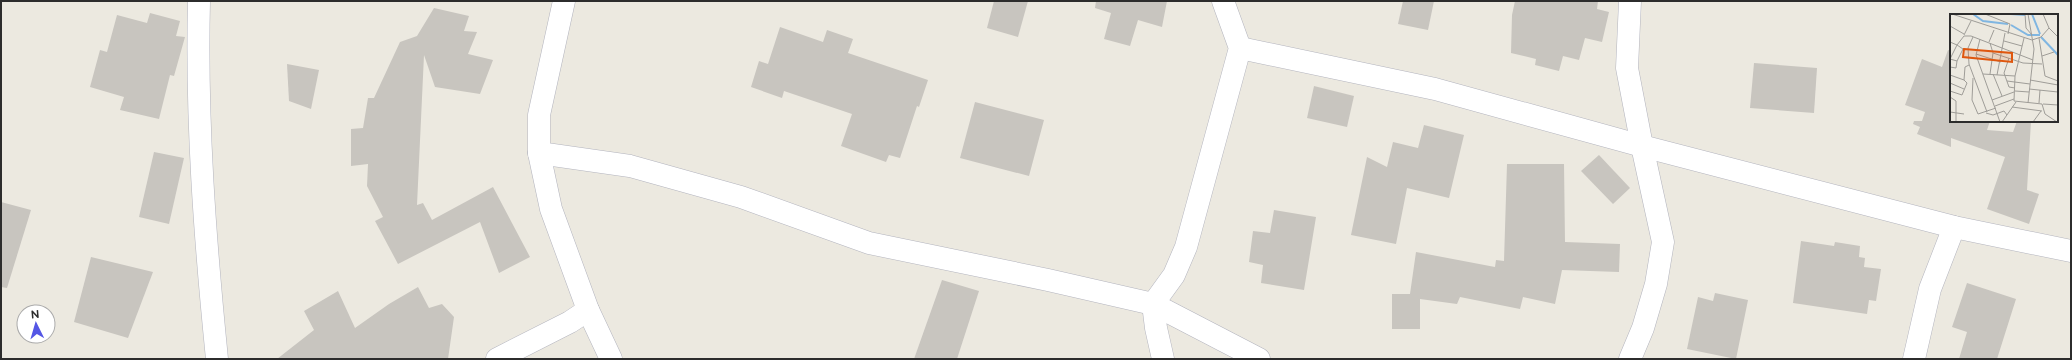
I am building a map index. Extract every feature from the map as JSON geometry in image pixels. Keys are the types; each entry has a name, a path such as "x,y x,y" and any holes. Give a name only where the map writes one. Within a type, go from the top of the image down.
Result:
{"street":[{"path":"199,1 203,189 207,259 217,359"},
{"path":"564,1 539,115 539,153 551,209 588,310 611,359"},
{"path":"1163,359 1156,328 1153,304 1174,275 1186,247 1240,48 1223,1"},
{"path":"1630,1 1627,68 1663,242 1654,291 1644,328 1630,359"},
{"path":"1240,48 1435,89 1642,146 1954,227 2071,251"},
{"path":"539,153 630,166 741,197 869,243 1048,280 1153,304 1259,359"},
{"path":"1914,359 1930,289 1954,227"},
{"path":"497,359 570,322 588,310"}],"building":[{"path":"994,1 1028,1 1018,37 987,28"},
{"path":"1096,1 1167,1 1162,27 1138,20 1130,46 1104,39 1111,13 1095,8"},
{"path":"1403,1 1434,1 1428,30 1398,24"},
{"path":"1515,1 1598,1 1597,9 1609,12 1602,42 1585,38 1579,60 1563,56 1559,71 1535,65 1536,59 1511,53 1512,15"},
{"path":"434,8 469,16 464,31 477,32 468,54 493,60 480,94 435,87 424,55 417,205 423,203 432,220 493,187 530,257 499,273 480,222 398,264 375,221 383,217 367,186 368,164 351,166 351,129 363,128 368,98 374,98 400,42 417,36"},
{"path":"150,13 180,21 176,36 185,37 174,76 170,75 159,119 120,110 124,97 90,87 100,50 107,52 117,15 147,23"},
{"path":"780,27 823,42 827,30 853,39 848,53 928,80 919,107 917,106 900,158 889,155 886,162 841,146 852,114 784,91 782,98 751,87 759,61 768,64"},
{"path":"1948,50 1950,51 1950,122 1990,122 1987,130 2013,132 2017,122 2031,122 2027,190 2039,194 2029,224 1987,209 2005,157 1951,138 1951,147 1917,134 1920,127 1913,124 1914,121 1922,121 1925,112 1905,105 1922,59 1942,67"},
{"path":"1754,63 1817,68 1814,113 1750,108"},
{"path":"287,64 319,70 311,109 289,101"},
{"path":"1314,86 1354,96 1347,127 1307,118"},
{"path":"975,102 1044,120 1029,176 960,158"},
{"path":"1424,125 1464,135 1449,198 1407,188 1396,244 1351,235 1367,157 1387,167 1393,142 1418,148"},
{"path":"154,152 184,158 169,224 139,217"},
{"path":"1599,155 1630,188 1613,204 1581,171"},
{"path":"1507,164 1564,164 1565,242 1620,244 1619,272 1562,270 1555,304 1523,297 1520,309 1460,297 1457,304 1420,299 1420,329 1392,329 1392,294 1410,294 1416,252 1495,267 1496,260 1504,261"},
{"path":"1,202 31,210 7,288 1,287"},
{"path":"1274,210 1316,217 1304,290 1261,283 1263,265 1249,262 1253,231 1270,233"},
{"path":"1801,241 1834,246 1835,242 1860,246 1859,257 1865,258 1864,267 1881,269 1876,301 1869,300 1867,314 1793,303"},
{"path":"91,257 153,272 128,338 74,322"},
{"path":"942,280 979,291 957,359 914,359"},
{"path":"1967,283 2016,299 1997,359 1959,359 1967,332 1952,327"},
{"path":"418,287 429,308 442,304 454,317 448,359 277,359 314,330 304,311 338,291 355,328 389,304"},
{"path":"1715,293 1748,300 1736,359 1687,349 1698,297 1713,301"}]}
